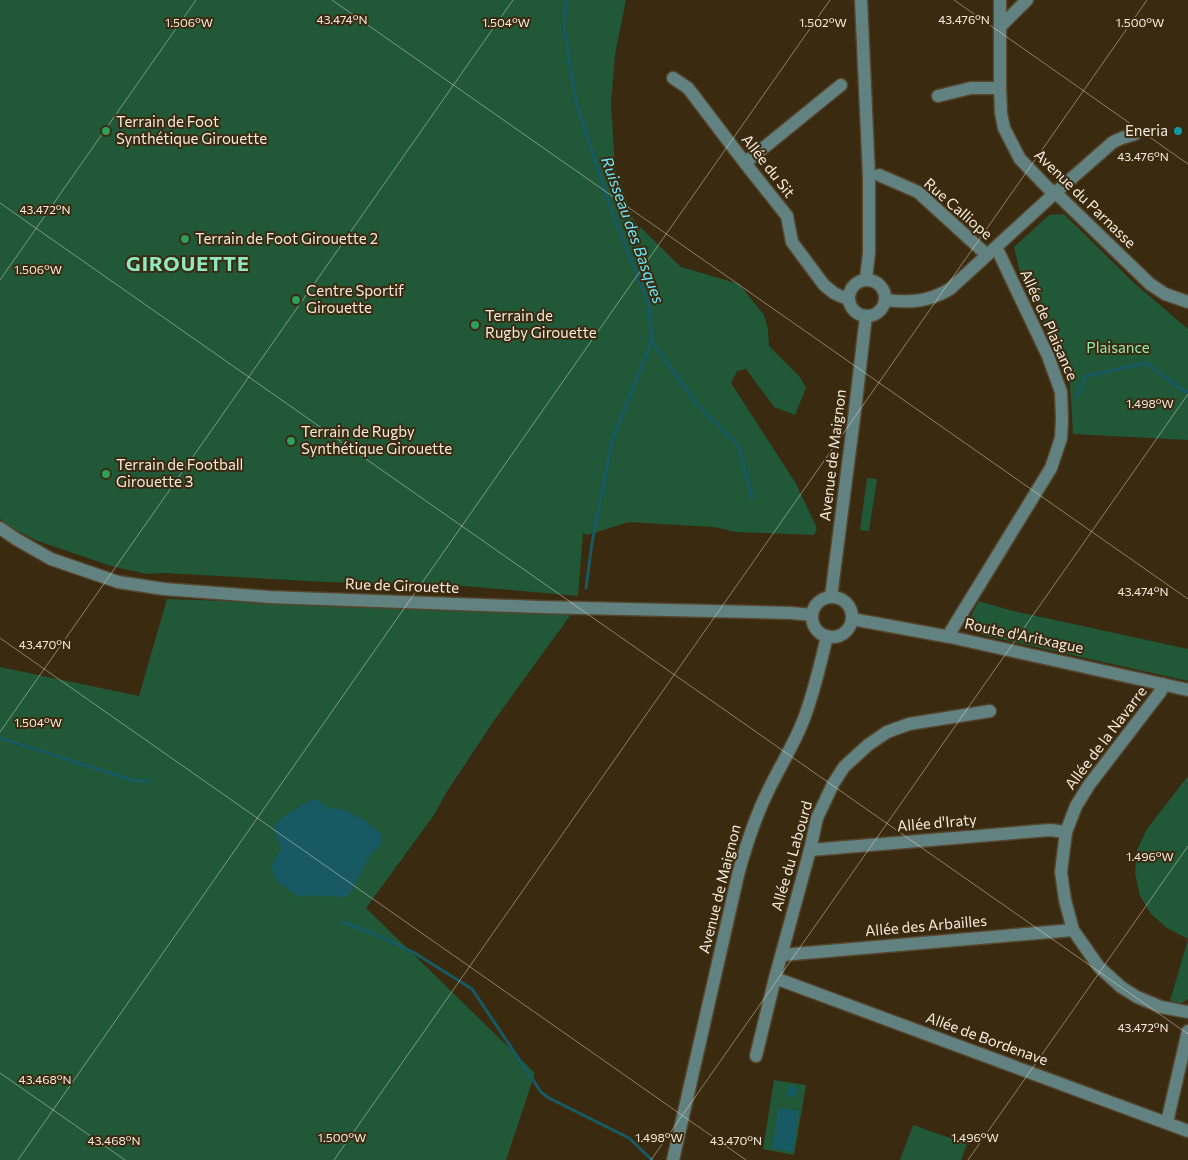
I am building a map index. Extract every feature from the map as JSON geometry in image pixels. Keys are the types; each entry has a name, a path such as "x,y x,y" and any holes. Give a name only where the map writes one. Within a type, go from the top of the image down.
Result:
{"street":[{"path":"861,0 869,176 869,254 866,279"},
{"name":"Avenue du Parnasse","path":"1000,0 1001,113 1004,128 1020,159 1150,284 1166,294 1188,302"},
{"path":"1000,27 1027,0"},
{"name":"Allée du Sit","path":"673,78 688,88 744,163 787,216 792,242 799,254 824,285 834,293 848,299"},
{"path":"744,163 841,85"},
{"path":"938,96 970,88 1000,88"},
{"path":"885,300 900,302 919,301 940,295 950,289 1113,142 1135,134"},
{"name":"Rue Calliope","path":"879,175 918,192 990,252"},
{"name":"Allée de Plaisance","path":"950,637 951,631 1051,468 1061,438 1061,392 1048,356 999,253 990,252"},
{"path":"866,279 880,285 884,292 885,300 878,312 866,316 857,314 852,310 848,299 850,290 855,283 866,279"},
{"name":"Avenue de Maignon","path":"831,597 866,316"},
{"path":"0,528 16,540"},
{"name":"Rue de Girouette","path":"0,539 16,540 51,559 118,582 164,589 269,597 812,615"},
{"path":"831,597 846,602 850,608 852,619 846,631 834,637 822,634 815,626 812,615 821,601 831,597"},
{"name":"Route d'Aritxague","path":"852,619 950,637 1188,690"},
{"name":"Avenue de Maignon","path":"673,1160 746,845 769,789 790,751 806,714 827,636"},
{"name":"Allée de la Navarre","path":"1163,684 1161,691 1089,785 1076,806 1066,832 1061,872 1065,900 1073,930 1099,967 1121,988 1137,997 1161,1007 1188,1012"},
{"name":"Allée du Labourd","path":"756,1056 817,818 844,766 868,744 887,732 909,724 990,711"},
{"name":"Allée d'Iraty","path":"810,850 1050,830 1066,832"},
{"name":"Allée des Arbailles","path":"782,955 1073,930"},
{"name":"Allée de Bordenave","path":"775,978 1188,1131"},
{"path":"1167,1122 1188,1031"}],"green space":[{"name":"Centre Sportif Girouette","path":"0,0 626,0 615,54 611,104 615,169 634,221 681,267 739,284 764,315 768,329 769,346 800,377 806,388 795,415 774,407 746,369 737,371 731,383 795,482 817,528 814,535 736,532 714,527 629,522 587,535 583,533 578,596 464,586 327,582 164,573 147,574 111,566 35,540 11,527 0,519"},
{"name":"Plaisance","path":"1064,214 1133,282 1188,329 1188,440 1073,434 1070,383 1047,329 1021,277 1014,247 1049,215"},
{"path":"867,478 877,479 869,531 860,530"},
{"path":"167,599 572,613 493,722 446,793 434,815 366,908 535,1073 506,1160 0,1160 0,667 139,696"},
{"path":"979,601 1009,610 1188,649 1188,681 982,635 971,623 973,611"},
{"path":"1188,776 1188,939 1167,928 1151,914 1140,896 1135,873 1137,850 1147,829"},
{"path":"1188,939 1188,999 1180,1004 1170,1001"},
{"path":"774,1080 806,1085 794,1155 763,1149"},
{"path":"913,1125 967,1144 961,1160 900,1160"}],"water":[{"path":"317,799 329,809 342,810 357,816 382,835 381,843 368,859 351,892 345,897 320,895 299,897 277,881 271,866 281,849 273,827 300,806"},
{"path":"788,1086 797,1087 796,1097 786,1096"},
{"path":"779,1108 799,1111 793,1152 772,1148"}],"waterway":[{"name":"Ruisseau des Basques","path":"566,0 564,27 576,102 612,212 649,305 652,341 695,402 739,446 752,498"},
{"path":"586,588 592,543 612,441 652,341"},
{"path":"1077,396 1086,376 1146,363 1188,392"},
{"path":"0,738 135,781 150,781"},
{"path":"343,922 413,952 472,989 541,1092 549,1098 629,1138 652,1160"}],"place":[{"name":"Terrain de Foot Synthétique Girouette","path":"106,131"},
{"name":"Eneria","path":"1178,131"},
{"name":"Terrain de Foot Girouette 2","path":"185,239"},
{"name":"Centre Sportif Girouette","path":"296,300"},
{"name":"Terrain de Rugby Girouette","path":"475,325"},
{"name":"Terrain de Rugby Synthétique Girouette","path":"291,441"},
{"name":"Terrain de Football Girouette 3","path":"106,474"}],"district":[{"name":"GIROUETTE","path":"188,264"}]}
